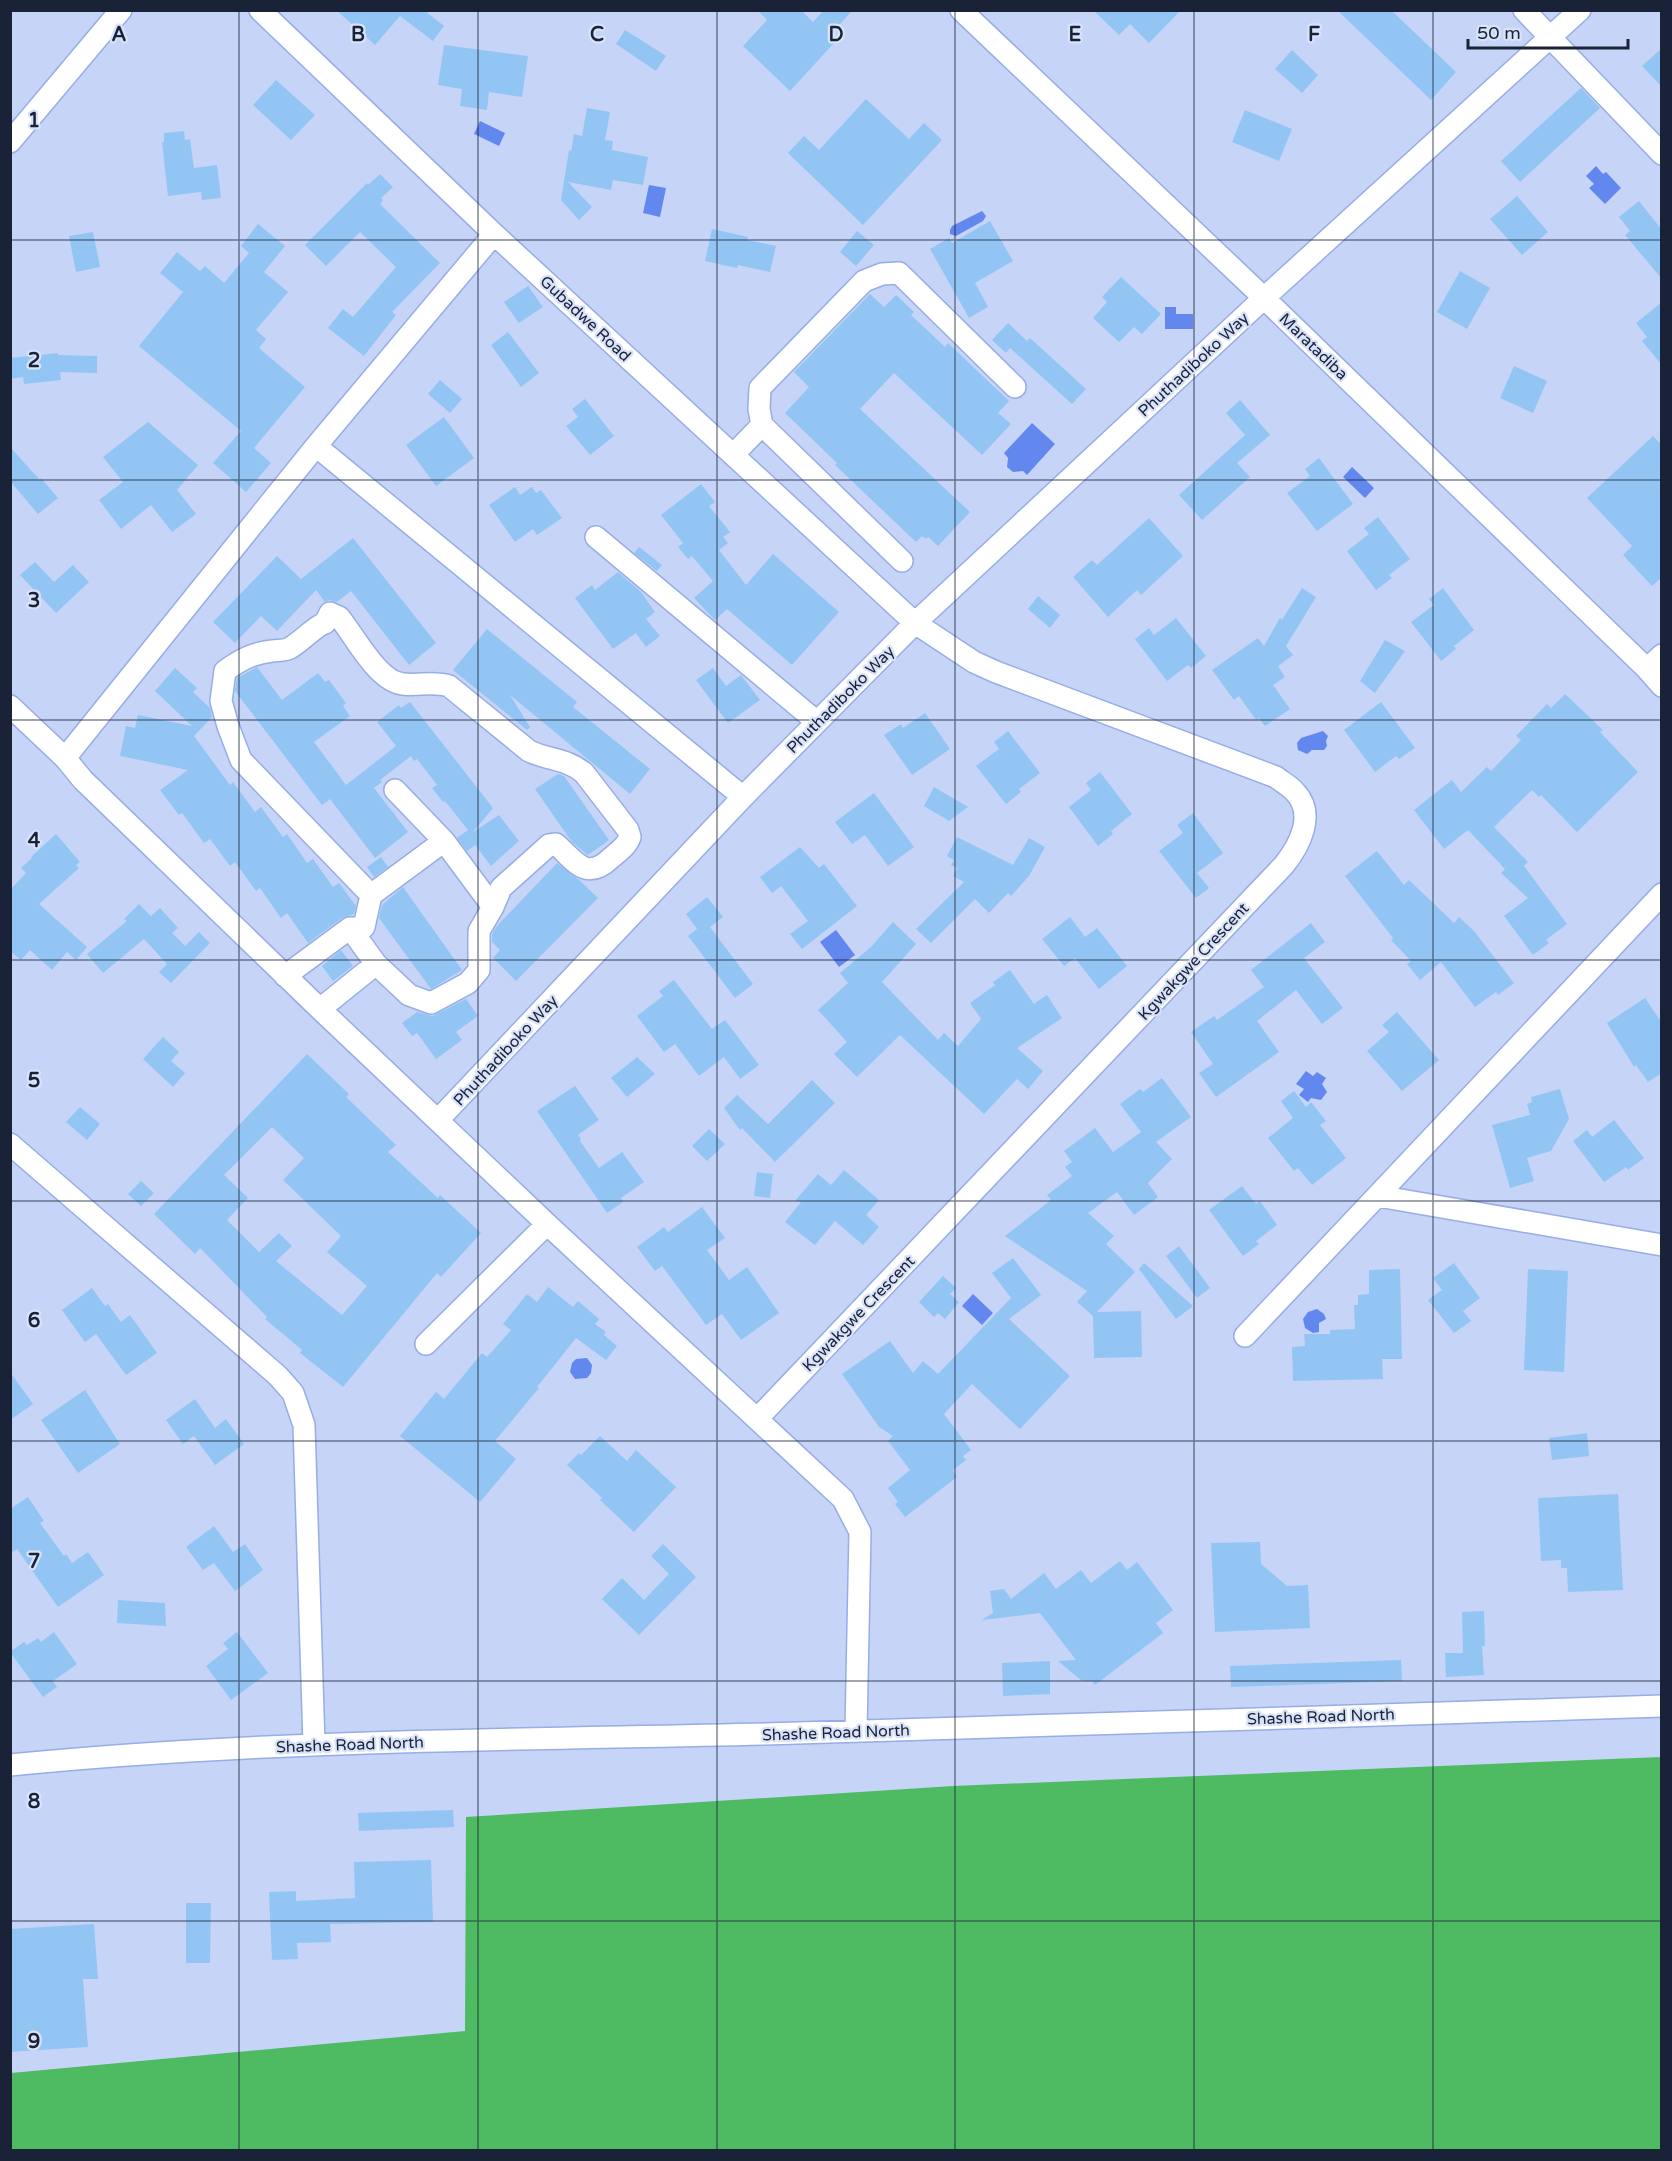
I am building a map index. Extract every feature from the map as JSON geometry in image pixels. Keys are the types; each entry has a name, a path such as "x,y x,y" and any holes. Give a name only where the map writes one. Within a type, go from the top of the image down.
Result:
{"street":[{"path":"10,141 121,10"},
{"name":"Gubadwe Road","path":"260,10 494,234 915,623"},
{"name":"Maratadiba","path":"962,10 1264,298 1654,662 1662,686"},
{"path":"1524,10 1662,154"},
{"name":"Phuthadiboko Way","path":"438,1120 743,797 915,623 1264,298 1580,10"},
{"path":"65,758 316,446 494,234"},
{"path":"903,561 762,425 759,410 760,388 864,281 882,274 899,273 1015,387"},
{"path":"733,455 762,425"},
{"path":"316,446 743,797"},
{"path":"596,537 817,722"},
{"path":"350,928 376,963 409,995 431,1003 468,982 479,969 479,931 501,888 549,845 556,844 577,865 584,868 597,868 603,866 628,843 630,837 628,830 577,767 569,762 529,752 449,686 441,683 402,684 392,681 381,674 339,617 330,613 325,624 319,625 306,638 287,650 254,654 240,660 225,671 221,701 241,760 371,895"},
{"name":"Kgwakgwe Crescent","path":"758,1419 1284,865 1297,849 1302,837 1306,813 1296,792 1276,777 996,672 974,662 915,623"},
{"path":"10,706 285,976 843,1499 860,1532 856,1731"},
{"path":"395,790 444,842 493,907"},
{"path":"285,976 350,928 364,927 371,895 444,842"},
{"path":"1245,1336 1662,894"},
{"path":"320,1009 376,963"},
{"path":"10,1144 278,1376 293,1393 304,1425 314,1744"},
{"path":"1378,1196 1662,1245"},
{"path":"426,1344 547,1224"},
{"name":"Shashe Road North","path":"10,1765 110,1755 314,1744 856,1731 1662,1706"}],"green space":[{"path":"1661,1757 1661,2150 11,2150 11,2073 465,2031 466,1817 953,1786"}],"water":[{"path":"480,121 505,133 499,146 474,134"},
{"path":"1596,166 1603,174 1606,172 1621,188 1605,204 1589,188 1594,184 1586,176"},
{"path":"649,185 666,188 660,217 643,213"},
{"path":"982,211 986,216 983,221 956,236 950,234 952,226"},
{"path":"1165,307 1176,307 1176,314 1193,314 1193,329 1165,329"},
{"path":"1032,423 1055,444 1027,475 1023,471 1013,472 1007,467 1008,458 1004,453"},
{"path":"1352,467 1374,488 1365,498 1343,477"},
{"path":"1323,731 1328,736 1324,750 1312,750 1307,754 1298,750 1297,743 1301,738"},
{"path":"836,930 855,955 839,967 820,942"},
{"path":"1306,1071 1313,1076 1317,1072 1326,1078 1322,1084 1327,1092 1321,1100 1311,1098 1308,1102 1299,1095 1304,1089 1296,1084"},
{"path":"973,1294 993,1313 982,1325 962,1306"},
{"path":"1317,1309 1324,1314 1326,1319 1319,1323 1319,1332 1313,1333 1305,1328 1303,1319 1308,1312"},
{"path":"587,1358 592,1365 591,1373 587,1378 575,1379 570,1372 572,1363 576,1359"}],"building":[{"path":"336,10 424,10 444,26 433,41 400,16 375,45"},
{"path":"757,10 801,10 813,22 824,10 853,10 829,36 835,42 790,91 743,46 767,20"},
{"path":"1093,10 1181,10 1149,43 1130,24 1119,35"},
{"path":"1337,10 1391,10 1456,72 1431,100"},
{"path":"625,30 666,56 656,71 616,44"},
{"path":"444,45 528,56 522,97 489,92 487,110 460,106 462,89 438,85"},
{"path":"1662,48 1662,87 1642,66"},
{"path":"1292,50 1318,75 1302,93 1275,69"},
{"path":"276,80 315,115 291,140 253,105"},
{"path":"1581,88 1600,108 1520,182 1501,161"},
{"path":"866,99 909,139 924,123 942,140 863,225 788,153 804,136 819,150"},
{"path":"587,108 610,112 605,140 613,141 612,150 648,157 643,185 613,180 611,190 568,182 592,207 579,220 561,200 569,150 571,151 574,134 582,136"},
{"path":"1245,110 1292,129 1279,161 1232,142"},
{"path":"184,131 185,140 190,139 194,168 217,165 221,198 202,200 201,192 168,196 162,142 164,142 164,133"},
{"path":"380,174 393,187 381,198 383,200 380,204 440,263 392,312 396,315 364,356 328,328 343,309 353,317 396,267 360,232 326,266 305,245 367,183 368,185"},
{"path":"1517,196 1548,232 1522,255 1490,219"},
{"path":"1639,201 1662,230 1662,279 1625,235 1630,231 1619,217"},
{"path":"990,221 1013,261 975,283 988,307 969,318 930,249 949,238 952,243"},
{"path":"258,224 285,246 264,272 288,292 256,330 266,339 259,348 305,387 254,448 271,463 246,492 213,463 241,431 139,346 183,292 160,273 177,252 200,271 205,266 224,283 249,253 241,246"},
{"path":"712,229 776,246 770,272 705,261"},
{"path":"857,231 874,245 856,266 840,252"},
{"path":"93,232 100,267 76,272 69,236"},
{"path":"1460,271 1490,288 1467,329 1437,312"},
{"path":"1121,277 1161,314 1142,334 1134,327 1119,342 1093,318 1107,302 1102,297"},
{"path":"528,286 543,307 519,323 504,302"},
{"path":"870,294 884,307 896,295 914,312 911,315 945,347 948,343 1009,401 998,413 1011,424 982,455 894,373 860,409 970,512 938,546 928,537 926,539 922,536 916,542 835,465 837,463 785,413 809,387 794,372"},
{"path":"1662,302 1662,365 1642,341 1647,337 1636,323"},
{"path":"1008,323 1027,341 1030,338 1086,389 1072,404 1010,348 1006,353 992,340"},
{"path":"508,332 539,373 521,387 491,345"},
{"path":"58,353 58,355 97,356 97,373 60,372 61,380 24,384 23,377 10,379 10,358"},
{"path":"1514,366 1547,381 1533,413 1500,398"},
{"path":"440,380 462,399 450,413 428,394"},
{"path":"585,399 614,436 590,455 566,426 578,417 572,409"},
{"path":"1240,400 1270,435 1237,463 1250,477 1202,520 1179,495 1245,435 1226,413"},
{"path":"444,417 474,458 436,486 406,445"},
{"path":"148,422 198,465 177,490 196,514 172,532 151,505 121,529 99,500 123,482 103,457"},
{"path":"1653,436 1662,445 1662,577 1652,586 1623,555 1632,546 1587,498"},
{"path":"10,447 58,498 38,514 10,481"},
{"path":"1319,458 1353,504 1317,531 1287,493 1310,476 1305,469"},
{"path":"701,484 715,502 709,506 730,532 723,537 728,543 719,550 746,585 773,554 839,612 792,665 727,609 715,620 694,598 713,581 692,556 688,559 678,547 683,543 661,515"},
{"path":"515,487 520,495 532,487 536,493 541,490 562,518 537,535 533,529 515,542 489,505"},
{"path":"1378,517 1410,559 1389,575 1392,578 1376,590 1347,551 1369,534 1364,528"},
{"path":"1149,518 1183,556 1141,595 1137,590 1108,617 1073,577 1092,560 1097,565"},
{"path":"353,538 436,643 409,665 351,591 337,602 329,600 325,602 316,590 277,631 261,616 235,643 213,622 277,556 301,579"},
{"path":"639,547 662,565 657,571 634,553"},
{"path":"35,562 54,582 73,565 89,582 56,613 20,575"},
{"path":"618,572 641,592 655,612 646,619 660,636 646,647 636,633 613,649 575,598 592,585 595,590"},
{"path":"1302,588 1316,597 1286,646 1293,655 1278,666 1285,677 1273,685 1290,709 1265,726 1259,718 1256,720 1239,696 1234,700 1212,670 1258,638 1264,646 1280,618 1282,620"},
{"path":"1443,588 1474,630 1454,646 1456,649 1441,661 1411,622 1434,605 1429,599"},
{"path":"1038,596 1060,615 1050,628 1028,609"},
{"path":"1176,618 1206,656 1191,668 1188,665 1167,681 1135,639 1149,628 1154,635"},
{"path":"487,629 577,702 573,707 650,769 630,794 510,695 530,727 527,730 453,670"},
{"path":"1385,640 1405,651 1375,693 1360,681"},
{"path":"257,667 282,700 318,673 325,682 329,680 346,703 343,706 350,716 314,742 346,785 396,746 377,722 399,705 401,708 410,702 493,808 473,832 499,815 519,841 491,866 475,845 467,851 457,838 468,830 432,788 437,785 417,759 414,761 411,756 380,780 382,782 374,788 408,832 375,858 330,799 322,805 235,691 237,678"},
{"path":"175,668 197,688 193,692 210,708 212,717 194,736 230,785 233,782 255,812 261,807 283,837 287,834 307,863 313,859 333,887 339,883 356,906 354,914 342,918 308,943 287,913 281,918 260,888 256,891 235,862 230,866 210,839 204,843 182,813 179,815 160,790 188,770 120,756 126,726 135,728 138,715 192,726 155,691"},
{"path":"713,668 726,686 741,675 760,700 728,723 696,680"},
{"path":"1565,694 1603,730 1600,732 1638,772 1577,832 1541,795 1539,797 1532,790 1494,827 1528,862 1524,866 1567,924 1546,940 1549,943 1533,955 1504,916 1528,898 1501,873 1505,869 1468,830 1444,849 1414,810 1452,780 1461,792 1487,767 1491,771 1521,740 1516,736 1547,704 1551,708"},
{"path":"1381,702 1415,748 1399,759 1396,756 1375,772 1344,730"},
{"path":"925,713 950,749 912,775 884,735 901,724 903,728"},
{"path":"1008,731 1040,773 1019,789 1021,792 1006,804 976,766 999,749 994,742"},
{"path":"1100,772 1132,814 1111,831 1113,834 1098,846 1069,807 1091,790 1086,783"},
{"path":"558,774 564,776 609,840 588,855 572,842 535,789"},
{"path":"934,787 968,807 949,821 924,806"},
{"path":"874,793 914,847 888,866 865,835 852,844 835,822"},
{"path":"1193,813 1223,853 1197,873 1209,888 1196,898 1159,851 1183,833 1177,825"},
{"path":"56,834 80,862 76,865 79,868 39,904 87,947 76,960 67,952 52,970 30,950 21,960 10,951 10,890 26,873 21,868"},
{"path":"957,837 1013,865 1029,838 1045,847 1029,876 1011,896 1008,893 989,913 975,899 931,943 916,929 964,882 953,876 957,868 951,865 954,860 947,856"},
{"path":"800,847 819,868 824,864 857,906 802,949 790,934 808,921 781,886 772,893 760,877"},
{"path":"1377,851 1404,885 1409,880 1454,923 1459,917 1474,931 1514,983 1498,995 1496,992 1475,1007 1441,962 1420,980 1407,964 1411,961 1391,940 1393,938 1345,876"},
{"path":"381,857 388,867 374,877 367,867"},
{"path":"557,863 598,898 516,981 493,958 500,950 492,942 492,934"},
{"path":"403,887 462,970 431,989 379,918 382,905"},
{"path":"707,897 723,917 710,927 753,984 735,998 688,936 697,929 686,914"},
{"path":"139,904 151,916 160,908 178,928 172,933 185,946 199,932 210,943 171,983 159,972 167,964 144,939 103,973 87,954 127,921 124,919"},
{"path":"1070,917 1085,937 1097,928 1127,966 1099,989 1075,958 1064,966 1042,939"},
{"path":"893,922 916,944 882,982 938,1040 944,1033 958,1046 981,1019 970,1003 995,985 993,982 1010,970 1034,1004 1047,995 1062,1018 1017,1048 1043,1071 1028,1089 1017,1079 984,1114 900,1035 857,1077 834,1054 847,1042 818,1010 848,983 840,973 871,947"},
{"path":"1311,923 1325,942 1304,958 1343,1008 1322,1024 1296,990 1257,1021 1279,1052 1216,1097 1199,1073 1213,1064 1191,1032 1214,1016 1217,1020 1264,987 1251,970"},
{"path":"341,950 353,966 333,981 322,966"},
{"path":"674,980 712,1029 725,1020 759,1065 740,1079 724,1057 699,1076 675,1044 664,1052 637,1016 663,996 659,991"},
{"path":"1645,998 1662,1023 1662,1073 1648,1082 1636,1065 1634,1067 1607,1023"},
{"path":"466,999 478,1016 456,1032 462,1040 436,1059 417,1033 412,1036 402,1023 417,1012 432,1016"},
{"path":"1397,1012 1439,1060 1402,1091 1367,1051 1389,1032 1382,1025"},
{"path":"163,1037 179,1052 171,1061 185,1073 173,1087 143,1059"},
{"path":"307,1054 349,1094 346,1097 396,1145 388,1152 438,1198 440,1195 481,1233 441,1277 437,1273 343,1387 300,1353 302,1350 265,1319 267,1317 200,1248 195,1254 154,1214","holes":["272,1127 304,1158 283,1180 341,1236 327,1252 367,1286 342,1315 276,1261 292,1246 279,1233 259,1252 227,1220 248,1198 224,1175"]},
{"path":"637,1057 655,1074 627,1097 611,1078"},
{"path":"1162,1078 1191,1117 1156,1142 1172,1159 1148,1183 1158,1197 1134,1215 1117,1192 1088,1213 1114,1236 1106,1244 1135,1272 1097,1312 1141,1311 1142,1357 1094,1358 1093,1316 1077,1302 1087,1291 1005,1236 1051,1200 1047,1195 1072,1176 1065,1167 1072,1162 1064,1151 1095,1128 1113,1152 1141,1132 1120,1104 1140,1089 1143,1092"},
{"path":"812,1080 835,1103 775,1162 742,1128 740,1130 724,1108 737,1095 768,1124"},
{"path":"575,1086 599,1120 578,1135 599,1168 622,1152 644,1182 621,1198 623,1202 607,1213 537,1111"},
{"path":"1560,1089 1569,1119 1551,1151 1527,1158 1534,1181 1510,1188 1492,1125 1530,1115 1527,1104 1532,1102 1531,1097"},
{"path":"1294,1091 1306,1107 1311,1102 1326,1121 1320,1125 1346,1158 1312,1185 1298,1168 1294,1171 1268,1138 1293,1118 1281,1101"},
{"path":"80,1107 100,1124 87,1140 66,1122"},
{"path":"1614,1120 1644,1158 1628,1170 1626,1167 1604,1182 1573,1141 1587,1130 1592,1137"},
{"path":"709,1129 725,1144 707,1161 692,1146"},
{"path":"844,1170 879,1200 866,1215 879,1227 863,1245 835,1221 815,1245 785,1222 801,1202 795,1201 818,1174 831,1185"},
{"path":"757,1172 773,1174 770,1198 754,1196"},
{"path":"141,1181 154,1193 141,1206 128,1194"},
{"path":"1242,1186 1256,1204 1260,1201 1277,1225 1256,1241 1259,1244 1243,1256 1209,1210"},
{"path":"702,1207 725,1238 707,1250 729,1280 747,1267 779,1313 741,1340 722,1314 706,1325 662,1266 655,1271 637,1247 664,1227 668,1232"},
{"path":"1179,1246 1210,1288 1197,1298 1166,1256"},
{"path":"1013,1258 1041,1295 1009,1319 1070,1376 1020,1429 972,1384 944,1414 971,1450 963,1456 966,1460 953,1470 957,1477 905,1517 895,1504 898,1502 888,1488 910,1470 888,1441 893,1436 879,1427 842,1374 890,1341 913,1373 923,1361 938,1374 1011,1298 992,1273"},
{"path":"1144,1263 1193,1306 1176,1319 1139,1269"},
{"path":"1454,1263 1480,1298 1463,1311 1471,1321 1454,1333 1428,1300 1442,1290 1433,1278"},
{"path":"1400,1269 1402,1359 1382,1359 1383,1379 1293,1381 1292,1347 1305,1346 1304,1334 1330,1334 1330,1330 1355,1329 1354,1305 1358,1305 1358,1295 1369,1294 1369,1270"},
{"path":"1528,1269 1568,1271 1564,1372 1524,1370"},
{"path":"943,1276 956,1288 950,1294 959,1302 945,1319 938,1313 934,1317 919,1302"},
{"path":"548,1287 573,1307 578,1301 599,1319 595,1324 606,1332 604,1335 617,1346 606,1360 576,1338 537,1387 539,1388 495,1441 516,1459 480,1502 400,1436 436,1392 444,1399 482,1353 487,1357 511,1330 503,1324 527,1294 537,1302"},
{"path":"92,1288 121,1322 130,1315 157,1353 126,1375 96,1334 85,1342 62,1310"},
{"path":"10,1372 33,1404 10,1420"},
{"path":"85,1390 120,1444 78,1473 41,1420"},
{"path":"195,1399 215,1428 226,1419 244,1444 215,1465 194,1436 183,1444 166,1420"},
{"path":"1587,1433 1589,1456 1552,1460 1549,1438"},
{"path":"600,1436 627,1461 636,1450 676,1487 634,1532 567,1465"},
{"path":"1618,1494 1623,1590 1568,1592 1567,1568 1561,1568 1561,1560 1541,1561 1538,1498"},
{"path":"28,1497 44,1521 40,1523 64,1556 66,1554 72,1563 88,1552 104,1575 58,1607 17,1549 10,1553 10,1509"},
{"path":"214,1526 233,1552 245,1544 263,1570 235,1591 214,1563 203,1570 186,1547"},
{"path":"1260,1542 1261,1564 1287,1586 1308,1585 1310,1628 1215,1632 1211,1543"},
{"path":"663,1544 696,1577 639,1635 602,1599 622,1578 644,1600 669,1574 651,1556"},
{"path":"1120,1561 1127,1570 1137,1562 1173,1610 1156,1623 1163,1633 1095,1685 1092,1681 1082,1681 1058,1661 1076,1660 1040,1613 982,1620 993,1613 990,1591 1004,1589 1011,1599 1044,1573 1056,1589 1081,1570 1091,1583"},
{"path":"118,1600 165,1603 166,1626 117,1623"},
{"path":"1484,1611 1485,1646 1482,1646 1484,1675 1446,1677 1445,1653 1463,1653 1462,1612"},
{"path":"54,1632 77,1664 53,1681 57,1687 43,1697 10,1652 24,1642 27,1645 38,1638 41,1642"},
{"path":"237,1632 268,1673 231,1700 206,1666 228,1649 223,1643"},
{"path":"1401,1660 1402,1681 1231,1687 1230,1666"},
{"path":"1050,1661 1050,1694 1003,1696 1002,1663"},
{"path":"453,1810 454,1827 359,1831 358,1813"},
{"path":"431,1860 433,1922 330,1924 331,1942 297,1943 298,1959 272,1960 269,1892 296,1891 296,1901 355,1898 354,1862"},
{"path":"186,1903 211,1903 210,1963 186,1963"},
{"path":"94,1924 98,1979 83,1979 88,2047 10,2052 10,1929"}]}
